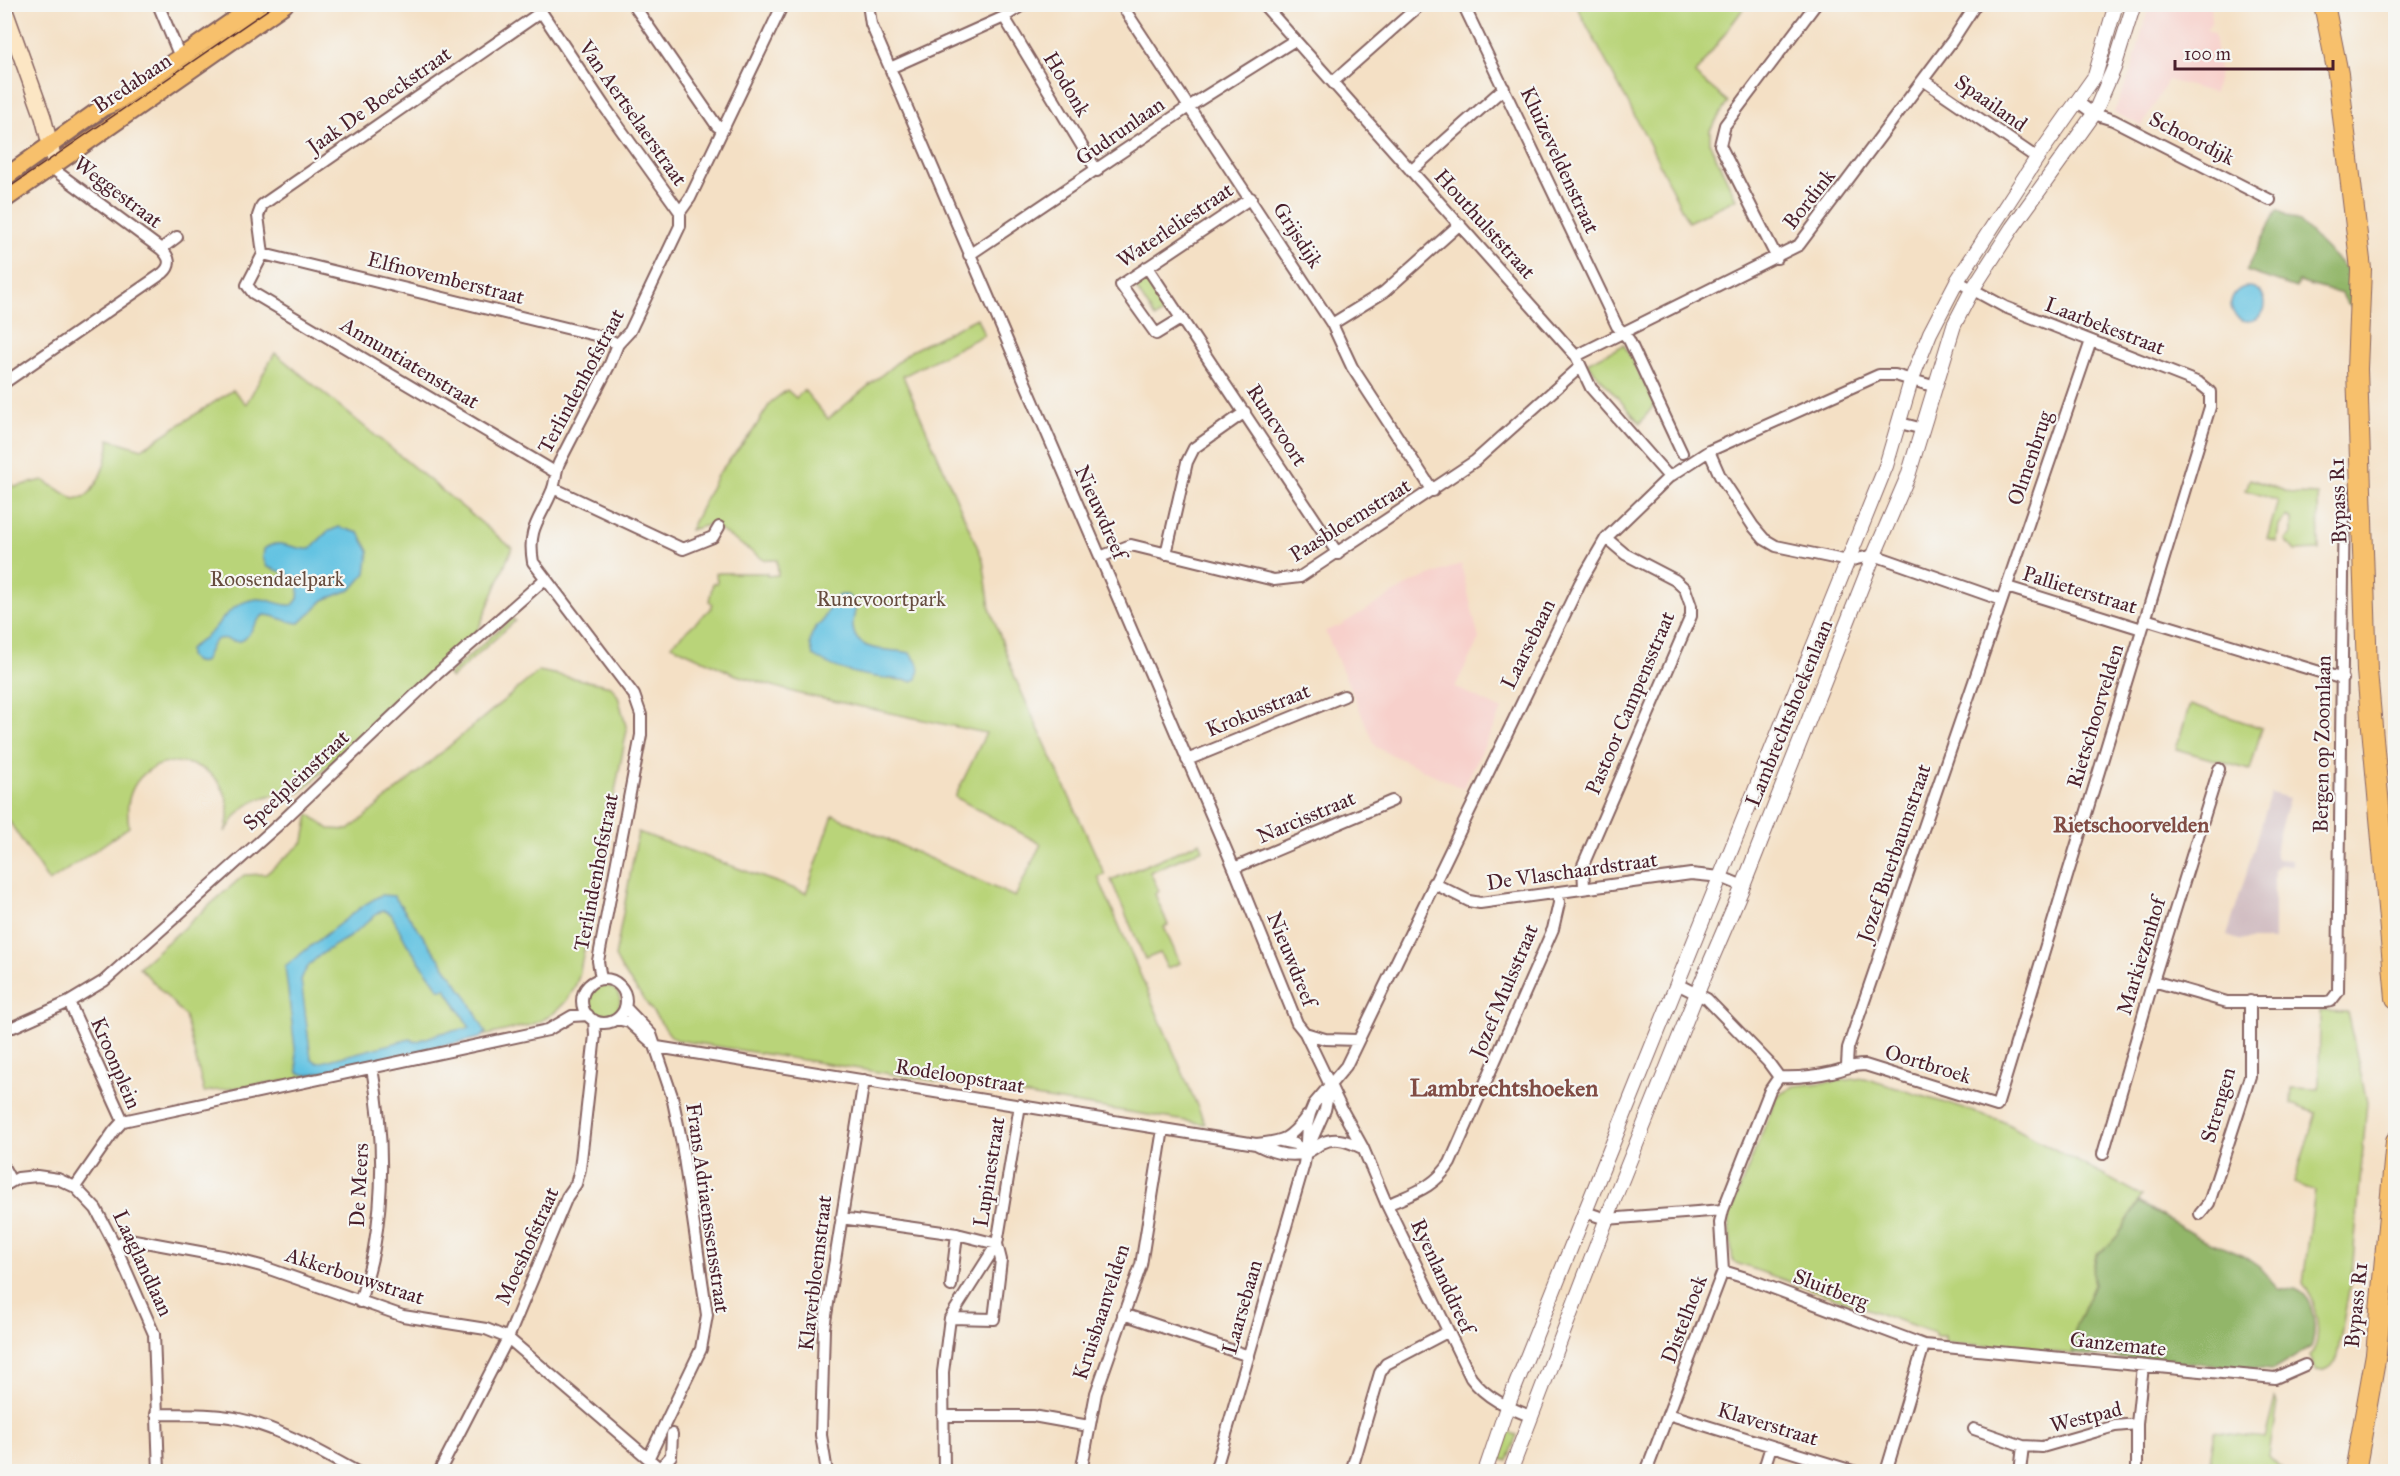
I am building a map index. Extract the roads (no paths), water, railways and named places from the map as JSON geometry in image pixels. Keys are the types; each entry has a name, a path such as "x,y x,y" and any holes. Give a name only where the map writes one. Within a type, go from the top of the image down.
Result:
{"highway":[{"name":"Bypass R1","path":"2325,4 2338,74 2361,269 2357,369 2367,671 2396,998"},
{"name":"Bypass R1","path":"2355,1472 2376,1354 2396,1141"}],"main road":[{"name":"Bredabaan","path":"4,178 257,4"},
{"name":"Bredabaan","path":"4,200 285,4"},
{"path":"4,8 51,145 55,164"}],"street":[{"path":"158,4 180,57"},
{"path":"633,4 678,73 717,126 722,129"},
{"name":"Terlindenhofstraat","path":"601,979 598,961 641,735 641,715 634,695 620,675 533,562 530,544 532,532 553,488 555,472 618,344 630,331 680,226 680,212 690,198 783,4"},
{"name":"Nieuwdreef","path":"868,4 871,24 1234,868 1297,1023 1305,1033 1330,1085"},
{"name":"Grijsdijk","path":"1121,4 1332,324 1352,368 1433,491"},
{"name":"Houthulststraat","path":"1263,4 1460,224 1578,361 1591,388 1669,477"},
{"path":"1333,82 1421,4"},
{"name":"Kluizeveldenstraat","path":"1463,4 1617,326 1623,333"},
{"path":"1777,258 1720,145 1721,135 1725,125 1816,4"},
{"name":"Bordink","path":"1578,361 1623,333 1799,245 1952,41 1976,4"},
{"name":"Lambrechtshoekenlaan","path":"1485,1472 1507,1407 1886,466 1911,381 1929,333 1957,281 2037,158 2095,76 2116,4"},
{"name":"Lambrechtshoekenlaan","path":"1510,1472 1606,1219 1908,476 1954,325 1972,290 2012,228 2094,114 2114,68 2134,4"},
{"path":"890,68 1004,17 1018,6"},
{"name":"Van Aertselaerstraat","path":"539,8 597,97 680,212"},
{"name":"Jaak De Boeckstraat","path":"263,254 258,216 261,205 539,8"},
{"name":"Hodonk","path":"1004,17 1097,171"},
{"name":"Gudrunlaan","path":"969,255 1097,171 1190,106 1295,40"},
{"name":"Spaailand","path":"1923,80 2037,158"},
{"path":"1411,171 1504,88"},
{"path":"2078,102 2094,114"},
{"name":"Schoordijk","path":"2094,114 2113,120 2271,200"},
{"name":"Weggestraat","path":"4,383 163,273 170,262 166,253 161,249 57,172 55,164"},
{"name":"Waterleliestraat","path":"1182,318 1156,334 1121,285 1251,198"},
{"path":"1332,324 1384,292 1460,224"},
{"path":"161,249 177,237"},
{"name":"Elfnovemberstraat","path":"263,254 592,334 618,344"},
{"name":"Annuntiatenstraat","path":"263,254 247,285 253,293 555,472"},
{"name":"Runcvoort","path":"1147,267 1338,554"},
{"path":"1957,281 1972,290"},
{"name":"Laarbekestraat","path":"1972,290 2005,307 2199,383 2210,392 2210,407"},
{"path":"1623,333 1629,340 1682,453"},
{"name":"Olmenbrug","path":"2007,587 2091,341"},
{"name":"Paasbloemstraat","path":"1100,557 1131,545 1274,580 1300,577 1433,491 1498,442 1570,374 1578,361"},
{"name":"Laarsebaan","path":"1306,1153 1304,1135 1310,1111 1346,1066 1580,583 1606,538 1669,477 1709,451 1879,375 1895,375 1911,381"},
{"path":"1911,381 1936,387"},
{"name":"Rietschoorvelden","path":"1997,1106 2210,407"},
{"path":"1166,554 1187,462 1192,450 1245,412"},
{"path":"1899,423 1923,429"},
{"path":"1709,451 1720,476 1764,539 1776,546 1848,561 1874,555"},
{"path":"553,488 683,549 713,537 719,526"},
{"name":"Bergen op Zoomlaan","path":"2250,1001 2326,1002 2335,997 2339,986 2344,491"},
{"name":"Pastoor Campensstraat","path":"1584,888 1582,865 1691,616 1691,606 1685,589 1675,580 1625,554 1606,538"},
{"name":"Pallieterstraat","path":"1874,555 2002,600"},
{"name":"Speelpleinstraat","path":"69,1002 110,976 277,826 437,674 545,579"},
{"name":"Jozef Buerbaumstraat","path":"1848,1065 1848,1048 2007,587"},
{"name":"Pallieterstraat","path":"2007,587 2343,680"},
{"name":"Krokusstraat","path":"1187,760 1344,696"},
{"name":"Markiezenhof","path":"2103,1154 2153,981 2219,769"},
{"name":"Narcisstraat","path":"1234,868 1392,801"},
{"name":"De Vlaschaardstraat","path":"1433,883 1469,901 1480,903 1691,873 1721,877"},
{"path":"1721,877 1743,886"},
{"name":"Jozef Mulsstraat","path":"1387,1204 1431,1185 1443,1174 1450,1163 1553,929 1559,903 1558,892"},
{"path":"591,1018 583,1003 585,990 594,981 601,979 609,980 623,989 626,997 625,1007 617,1019"},
{"path":"2153,981 2215,1000 2250,1001"},
{"path":"1677,984 1707,999 1768,1062 1779,1077 1795,1078 1834,1072 1848,1065"},
{"name":"Strengen","path":"2200,1214 2209,1203 2250,1076 2250,1001"},
{"name":"Kroonplein","path":"4,1028 13,1028 69,1002 123,1121 75,1187"},
{"name":"Frans Adriaenssensstraat","path":"625,1007 651,1034 657,1047 679,1123 707,1315 701,1349 649,1457"},
{"path":"123,1121 548,1030 572,1016 602,1022 617,1019 629,1022 657,1047"},
{"name":"Moeshofstraat","path":"439,1472 508,1338 567,1197 576,1184 580,1169 594,1041 591,1018"},
{"name":"Nieuwdreef","path":"1305,1033 1325,1039 1358,1040"},
{"name":"Rodeloopstraat","path":"657,1047 1256,1144 1281,1141"},
{"name":"Oortbroek","path":"1848,1065 1865,1065 1997,1106"},
{"name":"De Meers","path":"360,1302 374,1249 381,1192 380,1116 372,1068"},
{"name":"Distelhoek","path":"1646,1472 1723,1271 1720,1223 1723,1210 1770,1090 1779,1077"},
{"name":"Klaverbloemstraat","path":"827,1472 821,1435 824,1328 864,1080"},
{"name":"Laarsebaan","path":"1215,1472 1306,1153 1325,1110 1330,1085"},
{"name":"Ryenlanddreef","path":"1330,1085 1363,1148 1448,1332 1476,1385 1482,1392 1507,1407"},
{"name":"Lupinestraat","path":"996,1244 1020,1105"},
{"path":"1281,1141 1298,1128 1310,1111"},
{"name":"Kruisbaanvelden","path":"1081,1472 1096,1393 1141,1265 1163,1129"},
{"path":"1281,1141 1295,1144 1306,1153 1324,1142 1346,1140 1363,1148"},
{"name":"Rodeloopstraat","path":"1256,1144 1270,1151 1289,1155 1306,1153"},
{"path":"4,1168 8,1183 46,1176 75,1187"},
{"name":"Laaglandlaan","path":"75,1187 96,1209 115,1245 154,1334 159,1472"},
{"path":"1585,1212 1606,1219 1723,1210"},
{"path":"841,1218 957,1234 996,1244"},
{"path":"951,1286 957,1234"},
{"name":"Akkerbouwstraat","path":"115,1245 129,1239 227,1257 261,1266 402,1316 486,1329 508,1338 649,1457"},
{"path":"944,1472 943,1372 950,1318 996,1244"},
{"path":"950,1318 994,1319 1001,1260 996,1244"},
{"name":"Sluitberg","path":"1723,1271 1924,1345"},
{"path":"1123,1314 1249,1356"},
{"path":"1351,1472 1380,1373 1386,1364 1448,1332"},
{"path":"1886,1472 1924,1345"},
{"name":"Ganzemate","path":"1924,1345 2275,1378 2305,1365"},
{"path":"2137,1472 2137,1424 2143,1366"},
{"path":"1507,1407 1530,1416"},
{"path":"156,1414 235,1418 276,1431 357,1472"},
{"name":"Klaverstraat","path":"1668,1414 1856,1472"},
{"path":"943,1416 1033,1416 1089,1426"},
{"name":"Westpad","path":"1974,1429 2023,1446 2042,1448 2115,1426 2137,1424"},
{"path":"649,1457 662,1470 672,1456 672,1434"},
{"path":"1763,1472 1771,1446"},
{"path":"2020,1472 2023,1446"}],"water":[{"path":"2248,287 2260,292 2265,304 2260,316 2248,321 2236,316 2231,304 2236,292"},
{"path":"339,527 359,533 369,551 366,573 352,589 324,600 300,623 264,615 243,640 238,642 223,638 214,642 205,661 194,661 189,656 189,649 209,634 237,606 257,599 293,605 298,599 299,586 288,574 267,567 263,558 264,549 270,545 281,544 310,549 327,532"},
{"path":"847,595 856,603 853,627 855,636 860,642 876,649 910,653 918,665 917,679 912,681 848,671 813,655 810,644 811,636 822,622 834,598"},
{"path":"381,895 394,896 467,997 486,1033 480,1038 308,1075 298,1073 285,966 364,905","holes":["383,910 391,914 407,944 439,989 446,989 470,1028 441,1033 415,1042 410,1039 318,1063 311,1058 301,980 304,972 321,954 353,934 378,913"]}],"tram line":[{"path":"4,191 276,4"}],"district":[{"name":"Rietschoorvelden","path":"2131,824"},
{"name":"Lambrechtshoeken","path":"1504,1088"}],"park label":[{"name":"Roosendaelpark","path":"277,579"},
{"name":"Runcvoortpark","path":"881,599"}]}
